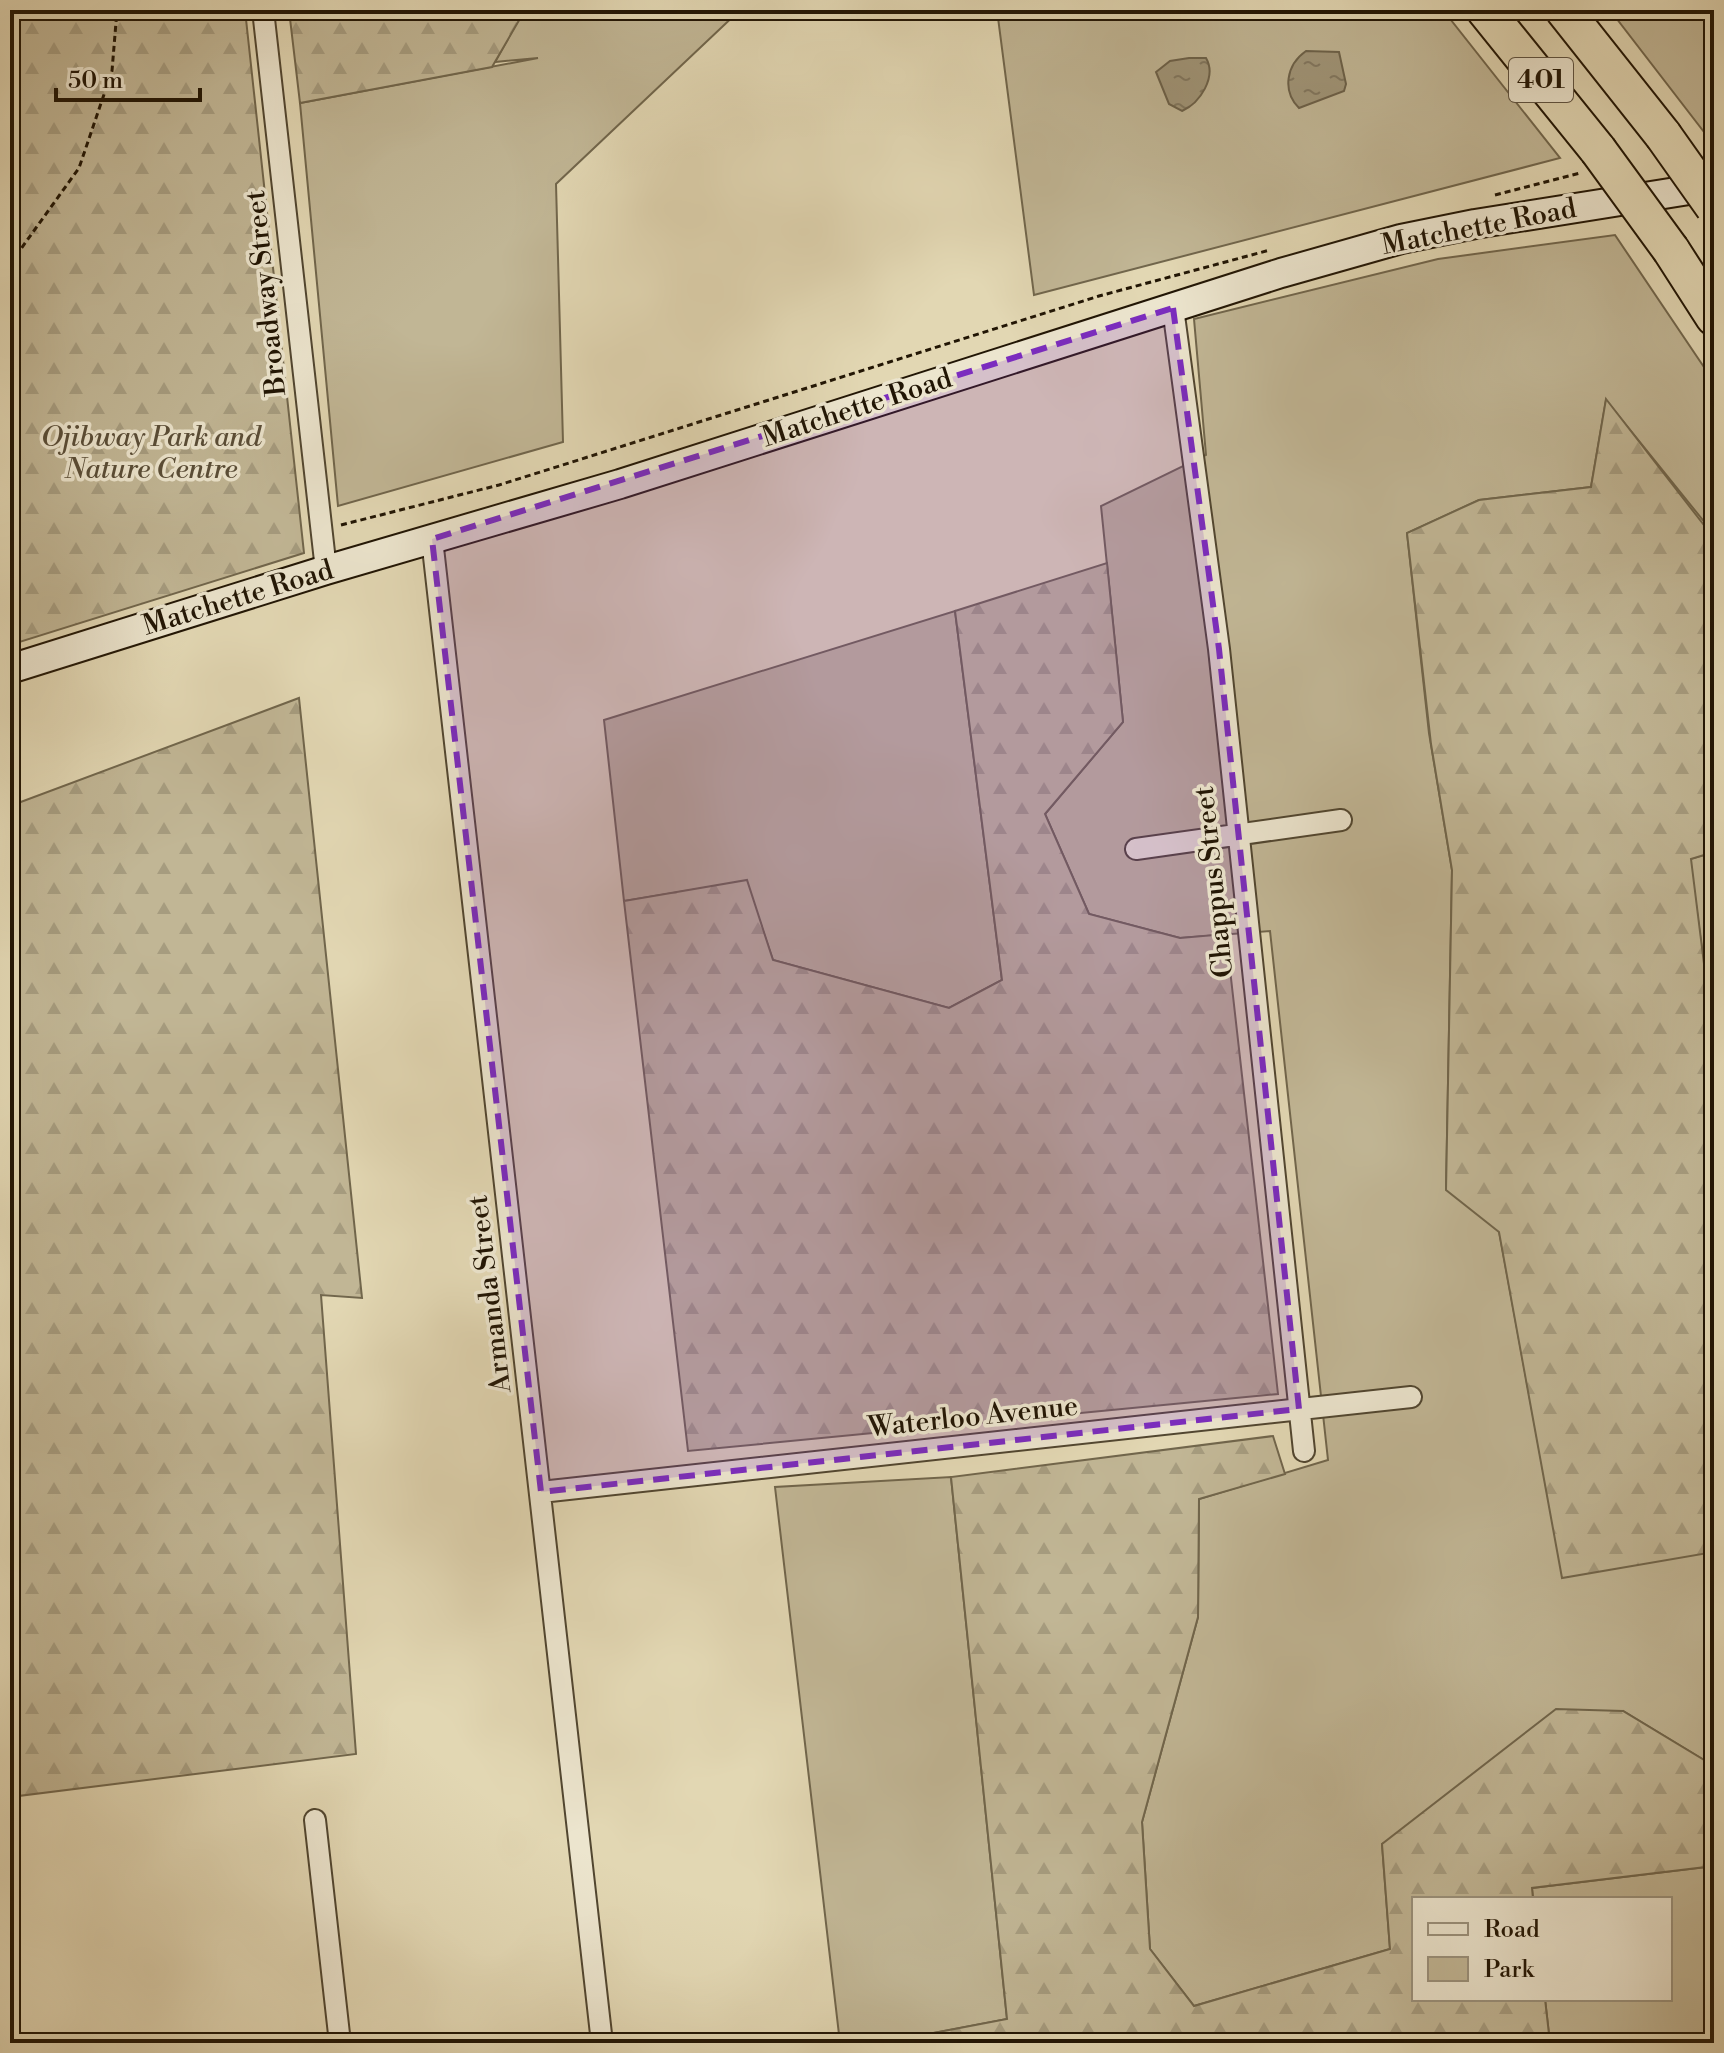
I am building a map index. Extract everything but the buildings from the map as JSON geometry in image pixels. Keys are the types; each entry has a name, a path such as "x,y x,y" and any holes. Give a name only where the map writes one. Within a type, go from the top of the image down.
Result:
{"highway":[{"name":"401","path":"1485,10 1594,160 1671,250 1714,317"},
{"name":"401","path":"1564,10 1663,135 1714,207"}],"street":[{"name":"Broadway Street","path":"263,10 326,570"},
{"name":"Matchette Road","path":"10,669 326,570 620,484 1173,308 1401,239 1714,186"},
{"name":"Chappus Street","path":"1173,308 1219,649 1236,835 1304,1451"},
{"name":"Armanda Street","path":"432,539 602,2043"},
{"path":"1136,849 1341,820"},
{"name":"Waterloo Avenue","path":"541,1492 1411,1397"},
{"path":"315,1820 340,2043"}],"path":[{"path":"10,264 79,168 112,71 117,10"},
{"path":"1491,196 1594,160"},
{"path":"321,531 499,485 1099,296 1276,248"}],"highlighted area":[{"path":"1173,308 1219,649 1299,1409 541,1492 432,539"}],"green space":[{"name":"Ojibway Park and Nature Centre","path":"10,10 245,10 304,553 10,645"},
{"path":"289,10 525,10 492,67 300,103"},
{"path":"524,10 740,10 556,184 563,442 338,506 300,103 538,58 495,62"},
{"path":"997,10 1443,10 1560,158 1034,295"},
{"path":"1610,10 1714,10 1714,131 1704,132"},
{"path":"1615,235 1714,382 1714,534 1606,400 1591,487 1479,500 1407,533 1429,733 1452,870 1446,1189 1499,1231 1561,1568 1714,1549 1714,1766 1623,1711 1382,1844 1390,1949 1194,2006 1150,1949 1142,1822 1198,1617 1199,1499 1328,1460 1270,931 1180,938 1089,914 1045,814 1123,722 1101,506 1206,455 1194,319 1438,259"},
{"path":"1606,399 1714,538 1714,852 1691,859 1707,988 1714,995 1714,1552 1562,1578 1499,1232 1446,1190 1452,870 1431,744 1407,533 1479,500 1591,487"},
{"path":"1107,563 1123,722 1045,814 1089,914 1180,938 1226,934 1278,1394 688,1451 624,901 747,880 773,960 949,1008 1002,980 955,611"},
{"path":"955,611 1002,980 949,1008 773,960 746,881 624,901 604,720"},
{"path":"299,698 362,1298 321,1295 356,1754 10,1797 10,806"},
{"path":"1714,852 1714,995 1707,988 1690,859"},
{"path":"1273,1436 1285,1474 1199,1499 1198,1617 1142,1822 1150,1949 1194,2006 1390,1949 1382,1844 1556,1709 1623,1711 1714,1766 1714,1866 1532,1888 1533,1897 1412,1897 1412,2001 1545,2001 1550,2043 881,2043 1007,2019 951,1477"},
{"path":"951,1477 1007,2019 881,2043 840,2043 775,1487"},
{"path":"1714,1866 1714,2043 1550,2043 1545,2001 1672,2001 1672,1897 1533,1897 1532,1888"}],"water":[{"path":"1306,51 1339,52 1346,84 1344,91 1299,108 1288,86 1294,63"},
{"path":"1206,58 1208,81 1195,102 1182,111 1169,104 1156,72 1170,61"}]}
